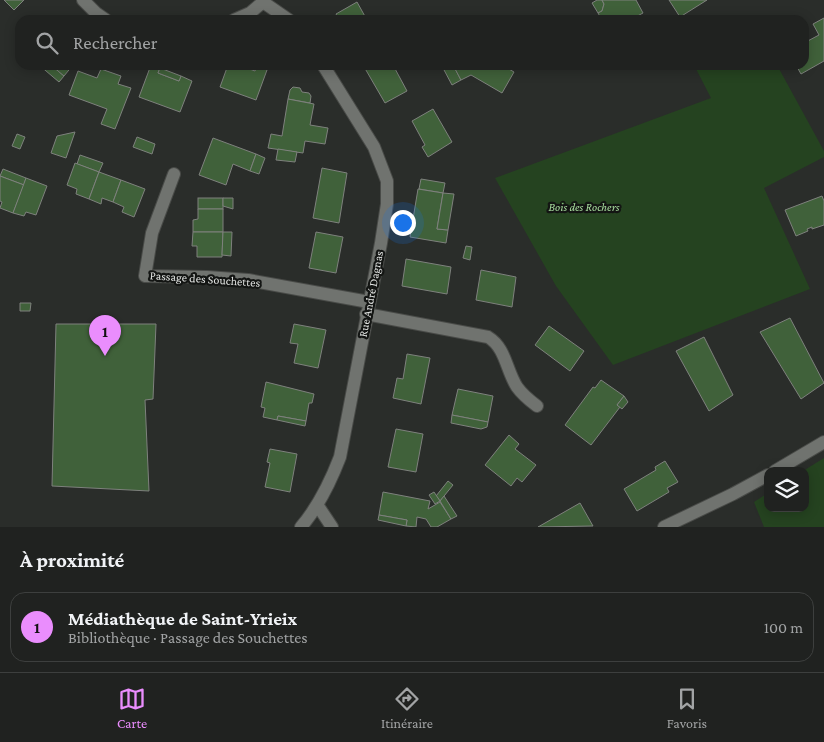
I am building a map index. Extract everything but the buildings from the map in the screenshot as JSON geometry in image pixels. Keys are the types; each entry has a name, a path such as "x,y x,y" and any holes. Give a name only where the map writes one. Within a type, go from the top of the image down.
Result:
{"street":[{"path":"83,0 99,15"},
{"path":"245,15 264,1 282,15"},
{"name":"Rue André Dagnas","path":"301,527 318,506 340,457 387,204 387,181 374,146 326,70"},
{"name":"Passage des Souchettes","path":"174,174 152,233 145,276 248,280 368,308"},
{"path":"368,308 488,337 495,341 501,349 516,386 536,406"},
{"path":"782,467 824,442"},
{"path":"664,527 764,477"},
{"path":"318,506 332,527"}],"green space":[{"name":"Bois des Rochers","path":"697,70 780,70 824,151 824,157 764,188 810,289 613,365 556,286 495,178 711,98"},
{"path":"824,458 824,527 764,527 754,502 764,496 764,512 809,512 809,467"}],"place":[{"name":"Médiathèque de Saint-Yrieix","path":"105,356"}]}
